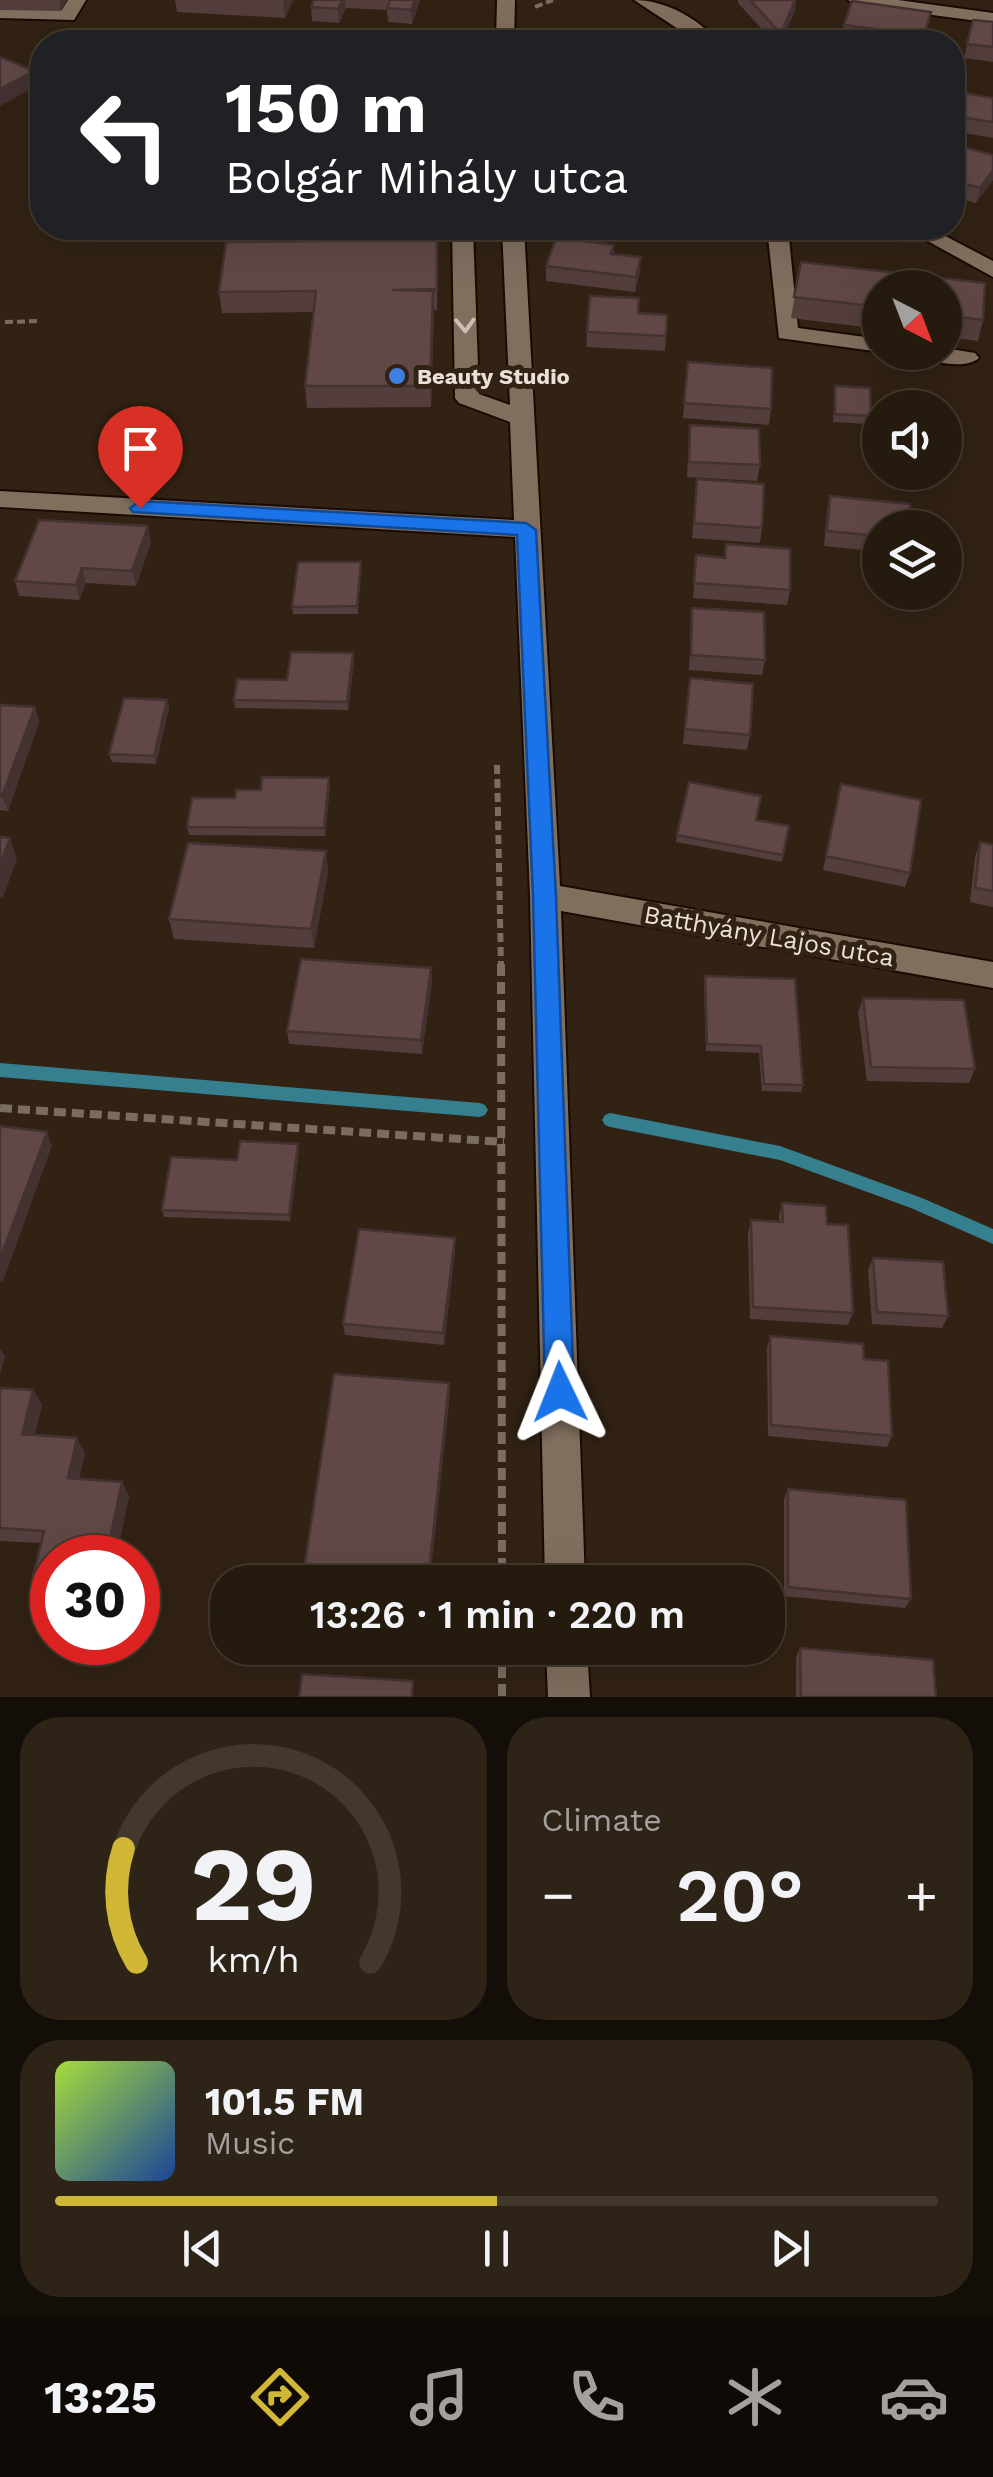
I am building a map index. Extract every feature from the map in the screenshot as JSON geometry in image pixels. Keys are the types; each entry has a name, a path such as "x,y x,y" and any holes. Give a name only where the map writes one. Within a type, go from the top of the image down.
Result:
{"street":[{"path":"0,13 68,16 76,0"},
{"path":"505,30 506,0"},
{"path":"643,0 694,30"},
{"path":"858,0 993,18"},
{"path":"462,240 467,398 521,418"},
{"path":"514,240 544,896 564,1565"},
{"path":"778,240 787,333 862,343"},
{"path":"938,240 993,270"},
{"path":"962,357 967,358"},
{"path":"0,526 6,500 526,530"},
{"name":"Batthyány Lajos utca","path":"544,896 993,976"},
{"path":"568,1665 569,1697"}],"path":[{"path":"5,322 38,321"},
{"path":"0,1108 504,1142"},
{"path":"502,1665 502,1697"}],"building":[{"path":"314,0 342,0 338,9 311,7"},
{"path":"390,0 415,0 411,10 387,8"},
{"path":"750,0 795,0 783,30 777,30"},
{"path":"852,1 931,12 926,30 844,25"},
{"path":"973,20 993,22 993,47 967,44"},
{"path":"0,57 30,69 30,73 0,89"},
{"path":"965,93 993,98 993,122 965,118"},
{"path":"965,147 993,155 993,170 980,188 965,184"},
{"path":"437,240 437,289 392,290 433,291 430,386 305,386 316,291 219,292 226,242"},
{"path":"555,240 614,245 611,254 641,257 636,277 546,266"},
{"path":"801,262 871,270 862,270 862,305 794,297"},
{"path":"962,280 985,283 983,320 962,317"},
{"path":"590,296 639,298 638,313 667,315 666,336 587,332"},
{"path":"688,362 772,368 771,409 684,403"},
{"path":"835,386 870,388 862,390 862,416 835,414"},
{"path":"690,425 759,429 760,465 689,462"},
{"path":"697,479 764,484 762,528 694,523"},
{"path":"830,496 910,504 910,510 862,510 862,534 827,531"},
{"path":"39,520 148,526 132,571 82,568 76,585 15,581"},
{"path":"726,544 790,549 790,590 694,583 696,555 725,558"},
{"path":"298,562 361,562 357,606 292,607"},
{"path":"692,608 764,612 765,660 691,655"},
{"path":"291,652 353,653 347,702 234,700 237,679 287,680"},
{"path":"690,678 753,684 750,735 685,729"},
{"path":"124,698 167,700 154,756 109,754"},
{"path":"0,705 35,707 2,796 0,796"},
{"path":"262,777 329,778 324,828 187,827 192,798 235,798 236,790 261,790"},
{"path":"689,782 761,796 756,820 789,826 783,855 677,835"},
{"path":"841,784 921,800 910,873 826,856"},
{"path":"0,837 10,838 0,865"},
{"path":"980,842 993,845 993,891 975,888"},
{"path":"188,843 326,851 311,929 169,919"},
{"path":"301,959 431,968 421,1040 287,1031"},
{"path":"705,976 795,979 803,1085 764,1084 761,1046 707,1044"},
{"path":"863,998 964,1000 975,1069 871,1067"},
{"path":"0,1126 47,1132 0,1259"},
{"path":"240,1141 298,1144 289,1215 162,1210 171,1157 237,1160"},
{"path":"782,1203 826,1206 827,1224 848,1225 853,1313 753,1307 751,1220 783,1222"},
{"path":"359,1229 455,1238 443,1333 343,1324"},
{"path":"873,1258 943,1262 948,1316 877,1312"},
{"path":"770,1336 863,1344 864,1359 888,1361 892,1436 771,1425"},
{"path":"334,1374 449,1383 430,1565 305,1565"},
{"path":"0,1388 33,1390 22,1434 77,1438 68,1478 122,1482 111,1535 43,1535 44,1531 0,1528"},
{"path":"788,1489 906,1500 911,1599 788,1587"},
{"path":"800,1648 933,1660 936,1697 801,1697"},
{"path":"302,1674 413,1681 412,1697 299,1697"}],"waterway":[{"path":"0,1070 480,1110"},
{"path":"610,1120 780,1153 916,1203 993,1237"}],"place":[{"name":"Beauty Studio","path":"397,376"}],"route":[{"path":"140,508 526,530 544,896 560,1392"}]}
